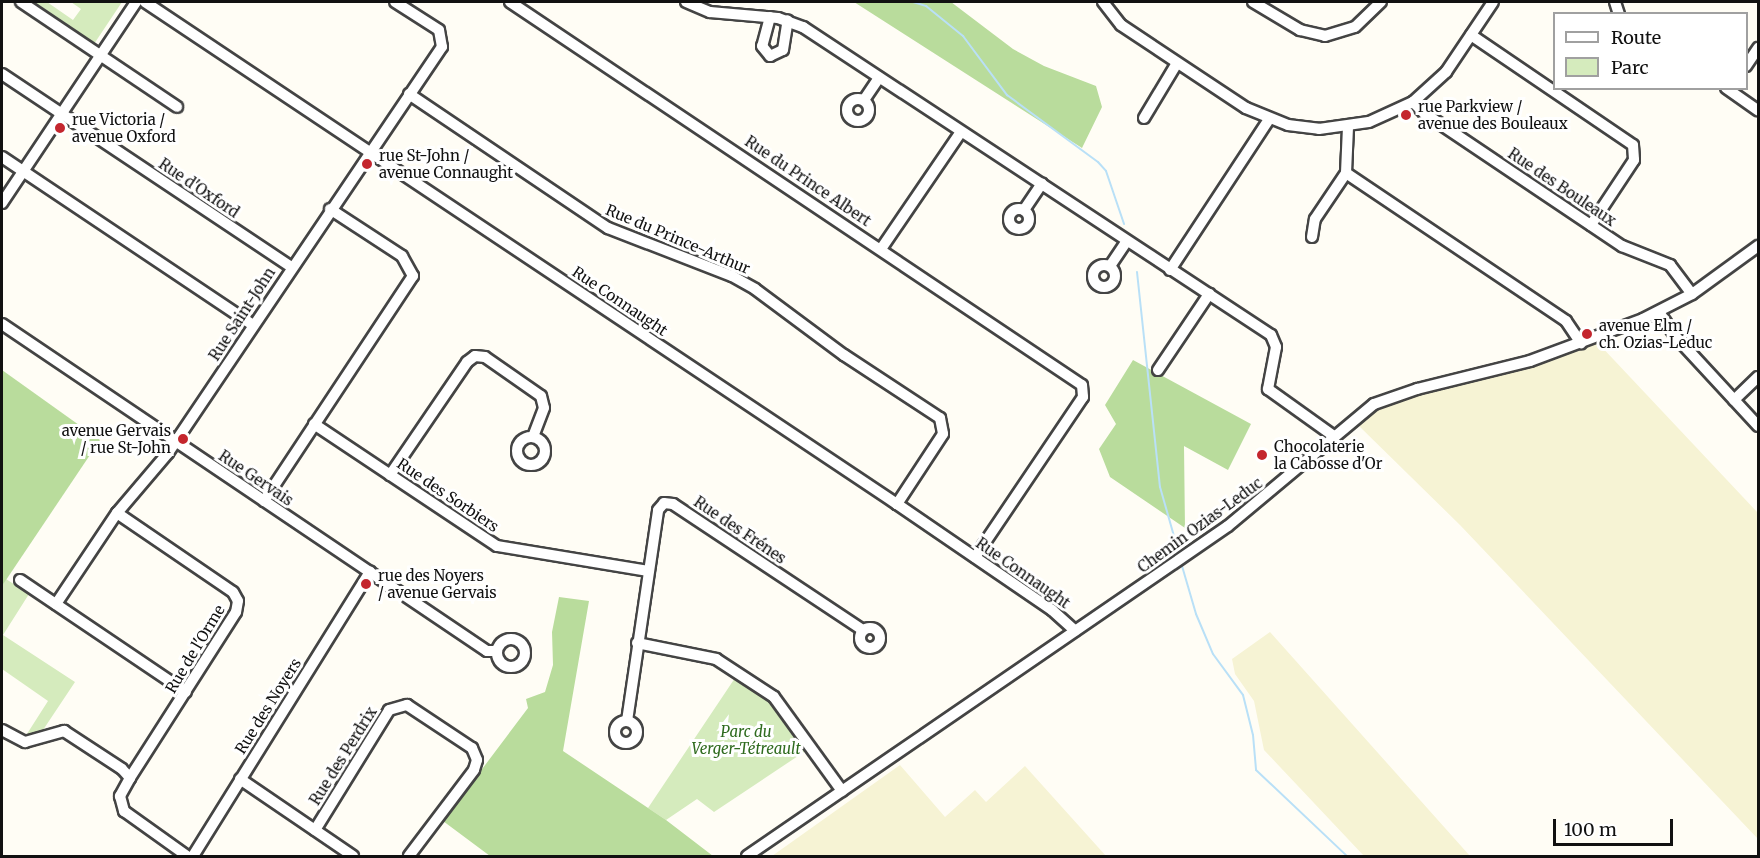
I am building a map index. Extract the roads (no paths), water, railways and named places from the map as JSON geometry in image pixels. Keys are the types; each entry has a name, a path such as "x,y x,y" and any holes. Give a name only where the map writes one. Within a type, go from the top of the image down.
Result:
{"street":[{"path":"21,2 177,107"},
{"path":"2,203 136,2"},
{"name":"Rue Connaught","path":"145,2 897,504 1057,614 1075,631"},
{"name":"Rue Saint-John","path":"56,604 117,513 145,484 176,441 330,209 442,47 443,35 395,2"},
{"name":"Rue du Prince Albert","path":"510,2 1082,385 1085,391 975,557"},
{"path":"686,2 710,12 788,20 960,133 1042,183 1209,294 1274,339 1276,347 1268,389 1335,437"},
{"path":"1103,2 1120,25 1177,63 1269,119 1310,129 1348,127 1388,116 1413,102 1443,75 1493,2"},
{"path":"1253,2 1300,30 1325,36 1355,27 1382,2"},
{"path":"770,17 762,46 770,56 778,55 783,49 788,20"},
{"path":"1471,36 1634,147 1634,160 1592,225"},
{"path":"1748,63 1758,48"},
{"path":"1144,118 1177,63"},
{"name":"Rue d'Oxford","path":"2,74 291,267"},
{"path":"864,100 879,78"},
{"path":"1730,90 1758,110"},
{"name":"Rue du Prince-Arthur","path":"409,94 608,228 743,282 940,418 943,434 897,504"},
{"name":"Rue des Bouleaux","path":"1413,102 1424,113 1627,248 1670,265 1692,294"},
{"path":"1170,270 1269,119"},
{"path":"1312,237 1315,219 1346,173 1348,127"},
{"path":"881,249 960,133"},
{"path":"2,157 253,325"},
{"path":"1346,173 1566,321 1581,343"},
{"path":"1024,210 1042,183"},
{"path":"264,501 411,281 412,269 402,256 330,209"},
{"path":"1110,266 1127,241"},
{"name":"Chemin Ozias-Leduc","path":"747,856 1260,502 1335,437 1385,399 1522,363 1581,343 1659,312 1692,294 1758,246"},
{"path":"1158,370 1209,294"},
{"path":"1659,312 1676,337 1758,426"},
{"name":"Rue Gervais","path":"2,324 487,651 496,651"},
{"path":"390,475 467,362 475,356 485,357 541,396 544,408 533,437"},
{"path":"1734,400 1758,377"},
{"name":"Rue des Sorbiers","path":"314,424 497,546 648,571"},
{"name":"Rue des Frénes","path":"627,721 658,508 670,502 863,630"},
{"name":"Rue de l'Orme","path":"117,513 236,596 236,612 121,793 124,811 187,856"},
{"name":"Rue des Noyers","path":"193,856 370,572"},
{"path":"20,580 186,692"},
{"path":"637,643 716,658 774,697 842,791"},
{"name":"Rue des Perdrix","path":"315,830 390,710 407,705 472,748 477,760 474,770 410,856"},
{"path":"2,730 25,742 55,730 67,732 130,778"},
{"path":"240,779 354,856"}],"waterway":[{"path":"913,2 926,6 963,36 1007,95 1098,162 1106,171 1124,224"},
{"path":"1137,272 1160,487 1178,550"},
{"path":"1182,566 1196,614 1213,654 1243,695 1253,735 1256,770 1347,856"}],"place":[{"name":"rue Parkview / avenue des Bouleaux","path":"1406,115"},
{"name":"rue Victoria / avenue Oxford","path":"60,128"},
{"name":"rue St-John / avenue Connaught","path":"367,164"},
{"name":"avenue Elm / ch. Ozias-Leduc","path":"1587,334"},
{"name":"avenue Gervais / rue St-John","path":"183,439"},
{"name":"Chocolaterie la Cabosse d'Or","path":"1262,455"},
{"name":"rue des Noyers / avenue Gervais","path":"366,584"}],"park label":[{"name":"Parc du Verger-Tétreault","path":"746,740"}]}
